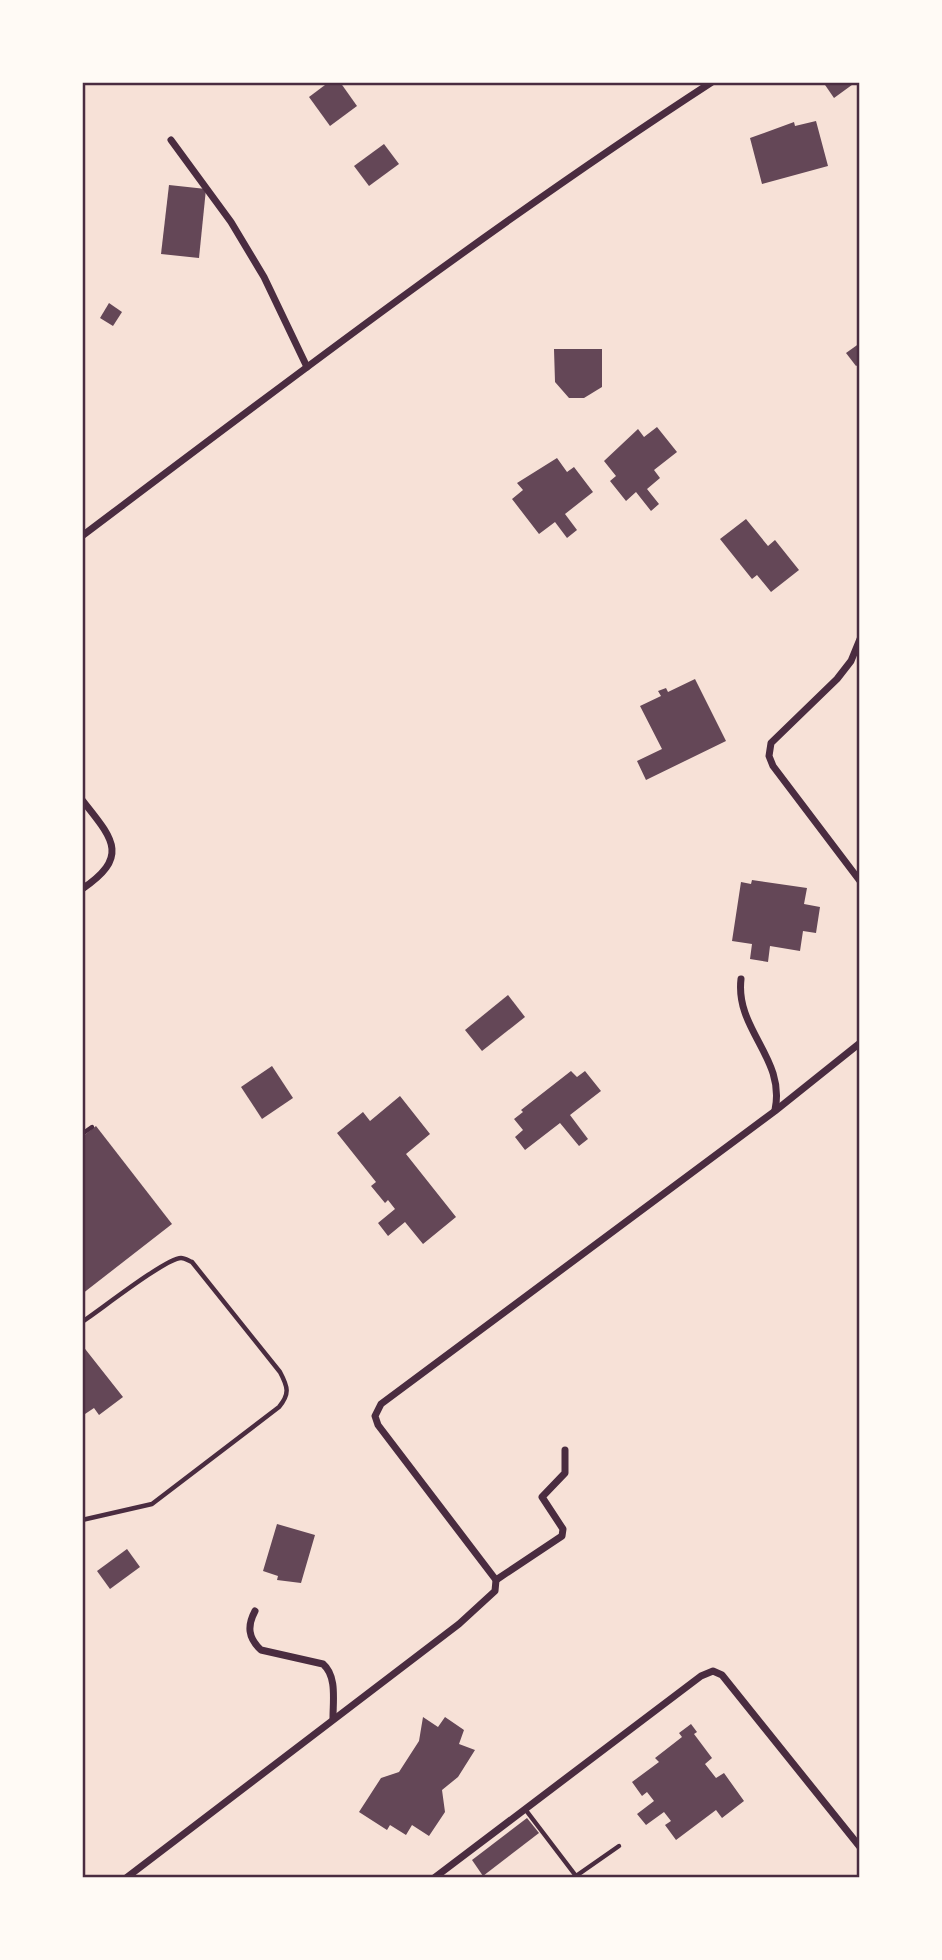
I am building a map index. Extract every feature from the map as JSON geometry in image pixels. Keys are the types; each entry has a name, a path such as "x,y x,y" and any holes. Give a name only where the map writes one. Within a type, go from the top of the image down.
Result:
{"street":[{"path":"82,536 307,367 598,156 712,82"},
{"path":"171,140 218,201 238,233 264,277 307,367"},
{"path":"860,639 851,661 837,679 771,743 769,751 774,765 860,881"},
{"path":"82,800 112,841 114,851 109,867 82,889"},
{"path":"741,979 742,1009 778,1084 775,1111"},
{"path":"127,1878 484,1604 495,1591 496,1580 382,1431 376,1421 376,1410 388,1398 775,1111 860,1043"},
{"path":"496,1580 562,1536 563,1530 542,1497 565,1473 565,1450"},
{"path":"256,1611 249,1623 250,1633 261,1650 323,1664 328,1669 332,1680 333,1718"},
{"path":"434,1878 701,1676 713,1671 722,1675 860,1847"}],"lane":[{"path":"82,1133 92,1126"},
{"path":"82,1322 160,1268 180,1258 185,1259 192,1262 280,1372 288,1388 286,1399 279,1407 152,1504 82,1520"},
{"path":"525,1809 576,1876 619,1846"}],"building":[{"path":"329,82 340,82 357,106 330,126 309,97"},
{"path":"823,82 856,82 834,98"},
{"path":"816,121 828,166 762,184 750,138 794,122 795,126"},
{"path":"384,144 399,164 369,186 354,166"},
{"path":"169,185 206,189 199,258 161,254"},
{"path":"109,303 122,312 113,326 100,318"},
{"path":"860,343 860,364 856,366 846,353"},
{"path":"554,349 602,349 602,387 584,398 569,398 555,382"},
{"path":"657,427 677,452 654,470 660,478 647,489 659,504 651,511 636,492 626,501 610,481 616,476 604,461 638,429 644,437"},
{"path":"557,458 567,472 574,467 593,492 565,514 577,530 567,538 555,522 539,534 512,499 523,490 517,483"},
{"path":"746,519 768,546 775,540 799,570 771,592 757,575 752,579 720,539"},
{"path":"695,679 726,741 646,780 637,761 662,749 640,706 661,696 658,691 666,688 668,692"},
{"path":"752,880 807,888 804,904 820,907 816,933 803,931 800,951 770,946 768,962 750,959 752,944 732,941 741,882 751,884"},
{"path":"508,995 525,1017 482,1051 465,1030"},
{"path":"272,1066 293,1098 262,1119 241,1087"},
{"path":"571,1071 577,1077 585,1071 601,1091 570,1115 588,1139 579,1146 560,1123 525,1150 515,1137 523,1130 514,1119 523,1112 521,1110"},
{"path":"400,1096 430,1134 406,1154 456,1217 423,1244 405,1222 388,1236 378,1223 395,1209 388,1200 385,1203 371,1186 376,1182 337,1133 363,1112 370,1121"},
{"path":"96,1126 172,1224 82,1294 82,1137"},
{"path":"82,1345 123,1397 99,1415 94,1408 82,1416"},
{"path":"277,1524 315,1535 301,1583 277,1580 278,1576 263,1571"},
{"path":"127,1549 140,1567 110,1589 97,1571"},
{"path":"423,1717 438,1727 445,1717 464,1730 459,1744 475,1750 458,1777 442,1790 445,1812 429,1836 412,1825 406,1835 390,1825 387,1830 359,1812 381,1778 399,1772 419,1741"},
{"path":"691,1724 697,1732 694,1734 712,1758 705,1764 716,1778 724,1773 744,1801 722,1818 716,1810 676,1840 665,1825 671,1821 664,1812 646,1825 637,1814 654,1801 647,1792 642,1796 632,1782 659,1762 655,1758 682,1737 679,1733"},
{"path":"527,1818 539,1833 483,1876 472,1860"}]}
